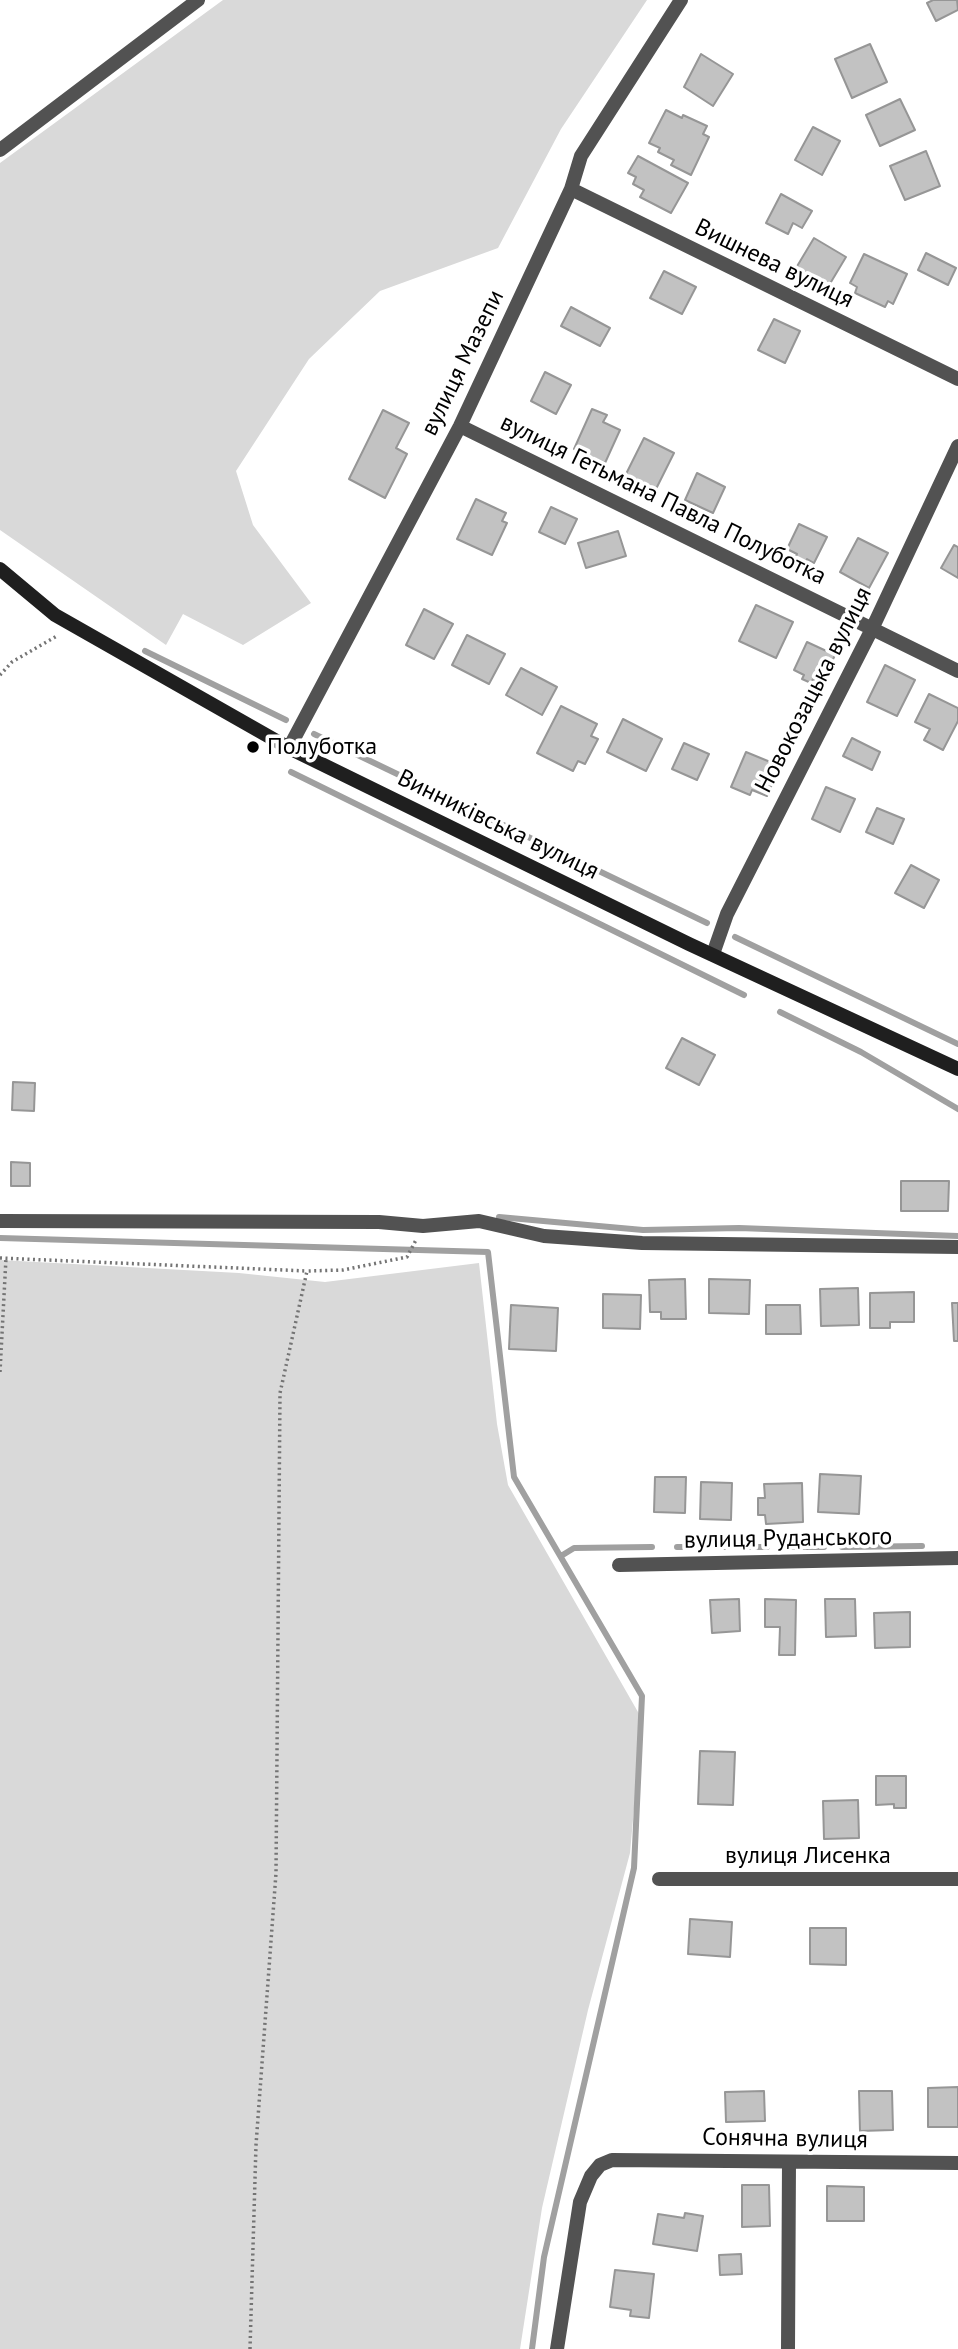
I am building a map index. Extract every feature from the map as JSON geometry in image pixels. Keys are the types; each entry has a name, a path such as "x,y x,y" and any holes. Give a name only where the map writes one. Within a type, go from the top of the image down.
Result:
{"main road":[{"name":"Винниківська вулиця","path":"0,569 55,615 289,748 713,954 958,1069"}],"street":[{"path":"0,150 198,0"},
{"name":"вулиця Мазепи","path":"289,748 460,426 571,189 581,156 681,0"},
{"name":"Вишнева вулиця","path":"571,189 958,379"},
{"name":"вулиця Гетьмана Павла Полуботка","path":"460,426 958,671"},
{"name":"Новокозацька вулиця","path":"713,954 727,914 872,629 958,446"},
{"path":"0,1221 379,1222 423,1226 480,1222 544,1236 642,1243 958,1247"},
{"name":"вулиця Руданського","path":"619,1565 958,1558"},
{"name":"вулиця Лисенка","path":"659,1879 958,1879"},
{"name":"Сонячна вулиця","path":"557,2349 580,2202 590,2176 600,2165 612,2160 958,2163"},
{"path":"788,2349 789,2162"}],"path":[{"path":"0,675 12,662 74,626"},
{"path":"0,1258 307,1271 343,1270 407,1257 423,1226"},
{"path":"0,1372 6,1258"},
{"path":"250,2349 256,2145 276,1873 279,1393 307,1271"}],"shaded area":[{"path":"223,0 647,0 561,129 498,248 380,291 309,359 236,471 253,525 311,603 243,645 183,614 166,645 0,530 0,163"},
{"path":"0,1260 239,1273 325,1282 479,1263 497,1424 508,1485 642,1719 630,1853 588,2010 542,2208 520,2349 0,2349"}],"building":[{"path":"933,0 957,0 958,10 936,21 927,3"},
{"path":"870,44 887,82 852,98 835,59"},
{"path":"701,54 733,74 713,106 684,87"},
{"path":"900,99 915,130 880,146 866,115"},
{"path":"666,110 707,126 703,134 709,137 691,175 671,165 674,160 658,152 660,148 649,143"},
{"path":"813,127 840,141 822,175 795,160"},
{"path":"926,151 940,186 905,200 890,166"},
{"path":"638,156 688,183 671,213 640,197 644,190 633,184 636,177 628,173"},
{"path":"781,194 812,211 802,228 793,223 788,234 766,223"},
{"path":"814,238 846,257 828,287 796,268"},
{"path":"926,253 956,268 948,285 918,270"},
{"path":"864,254 907,274 893,304 888,301 885,307 855,293 857,287 850,283"},
{"path":"664,271 696,287 682,314 650,298"},
{"path":"571,307 610,328 600,346 561,326"},
{"path":"774,319 800,331 785,363 758,350"},
{"path":"545,372 571,385 556,414 531,401"},
{"path":"592,409 607,415 603,422 620,430 605,463 574,449"},
{"path":"383,410 409,423 396,448 407,454 385,498 349,479"},
{"path":"644,438 674,453 655,491 625,476"},
{"path":"697,473 725,487 713,513 685,500"},
{"path":"476,499 506,513 502,521 507,523 492,555 457,539"},
{"path":"551,507 577,519 565,544 539,532"},
{"path":"799,524 827,537 814,563 807,559 805,563 795,558 797,554 787,549"},
{"path":"618,531 626,556 586,568 578,543"},
{"path":"858,538 888,553 869,588 840,572"},
{"path":"954,545 958,547 958,578 941,568"},
{"path":"756,605 793,622 776,658 739,641"},
{"path":"424,609 453,624 434,659 406,645"},
{"path":"467,635 505,654 489,684 452,665"},
{"path":"807,642 835,655 822,683 813,679 811,683 802,679 804,675 794,670"},
{"path":"885,665 915,680 897,716 867,702"},
{"path":"521,668 557,687 542,715 506,695"},
{"path":"929,694 958,708 958,721 943,750 924,740 930,729 915,722"},
{"path":"561,706 597,724 591,736 598,739 585,764 578,761 573,771 537,753"},
{"path":"623,719 662,739 646,771 607,752"},
{"path":"852,738 880,752 872,770 843,756"},
{"path":"684,743 709,754 697,780 672,769"},
{"path":"746,752 780,766 767,796 752,790 750,795 731,787"},
{"path":"826,787 855,799 840,832 812,819"},
{"path":"877,808 904,819 893,844 866,832"},
{"path":"911,865 939,880 924,908 895,893"},
{"path":"682,1038 715,1055 699,1085 666,1068"},
{"path":"13,1082 35,1083 34,1111 12,1110"},
{"path":"11,1162 30,1163 30,1186 11,1186"},
{"path":"901,1181 949,1181 948,1211 901,1211"},
{"path":"685,1279 686,1319 661,1319 661,1312 650,1312 649,1280"},
{"path":"709,1279 750,1280 749,1314 709,1313"},
{"path":"858,1288 859,1325 821,1326 820,1289"},
{"path":"914,1292 914,1322 890,1322 890,1328 870,1328 870,1293"},
{"path":"603,1294 641,1295 640,1329 603,1328"},
{"path":"952,1303 958,1303 958,1341 954,1341"},
{"path":"511,1305 558,1308 556,1351 509,1349"},
{"path":"766,1305 800,1305 801,1334 766,1334"},
{"path":"820,1474 861,1476 859,1514 818,1512"},
{"path":"655,1477 686,1477 685,1513 654,1512"},
{"path":"701,1482 732,1483 731,1520 700,1519"},
{"path":"802,1483 803,1522 766,1524 765,1515 758,1515 758,1498 765,1498 764,1484"},
{"path":"739,1599 740,1631 712,1633 710,1600"},
{"path":"765,1599 796,1600 795,1655 779,1655 780,1627 765,1627"},
{"path":"825,1599 855,1599 856,1636 826,1637"},
{"path":"910,1612 910,1647 875,1648 874,1613"},
{"path":"700,1751 735,1752 733,1805 698,1804"},
{"path":"876,1776 906,1776 906,1808 894,1808 894,1804 876,1805"},
{"path":"858,1800 859,1838 824,1839 823,1801"},
{"path":"690,1919 732,1922 730,1957 688,1954"},
{"path":"810,1928 846,1928 846,1965 810,1964"},
{"path":"958,2087 958,2127 928,2127 928,2088"},
{"path":"764,2091 765,2121 726,2122 725,2092"},
{"path":"859,2091 892,2091 893,2130 860,2131"},
{"path":"742,2185 769,2185 770,2226 742,2227"},
{"path":"827,2186 864,2187 864,2221 827,2221"},
{"path":"685,2213 703,2216 697,2251 653,2244 658,2214 684,2218"},
{"path":"741,2254 742,2274 720,2275 719,2255"},
{"path":"615,2270 654,2274 649,2318 630,2316 631,2310 610,2307"}],"waterway":[{"path":"145,651 286,720"},
{"path":"314,734 707,923"},
{"path":"291,772 744,995"},
{"path":"735,937 958,1044"},
{"path":"780,1012 861,1052 958,1109"},
{"path":"499,1217 643,1230 739,1228 958,1236"},
{"path":"0,1238 488,1252 514,1477 642,1696 634,1868 544,2257 532,2349"},
{"path":"842,1547 922,1546"},
{"path":"561,1556 574,1548 652,1547"},
{"path":"677,1547 699,1547"},
{"path":"723,1547 767,1547"},
{"path":"783,1547 824,1547"}],"place":[{"name":"Полуботка","path":"253,747"}]}
